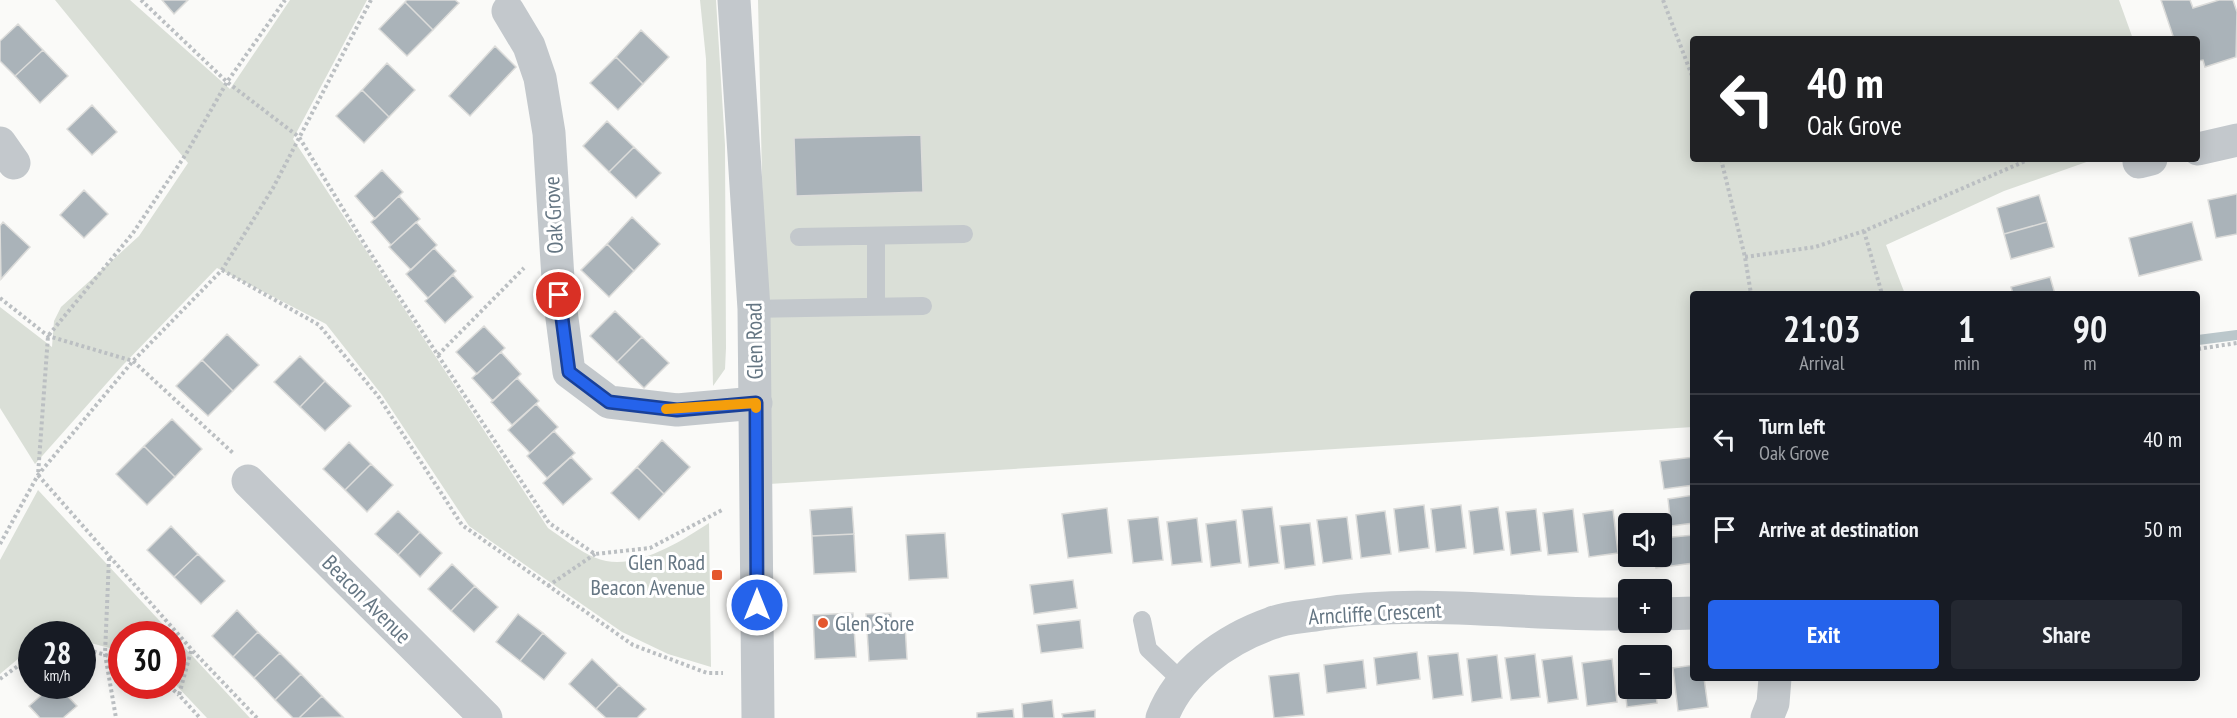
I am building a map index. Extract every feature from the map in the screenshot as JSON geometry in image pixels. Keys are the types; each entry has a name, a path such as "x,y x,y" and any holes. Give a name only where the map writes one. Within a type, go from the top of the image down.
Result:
{"street":[{"name":"Glen Road","path":"734,0 754,309 758,718"},
{"name":"Oak Grove","path":"508,11 529,46 540,78 549,133 554,239 569,372 609,402 677,410 756,403"},
{"path":"2200,149 2237,140"},
{"name":"Beacon Avenue","path":"248,481 486,718"},
{"name":"Arncliffe Crescent","path":"1162,718 1168,703 1182,681 1230,641 1273,622 1346,610 1414,608 1618,614"},
{"path":"1672,614 1690,613"},
{"path":"1767,718 1773,703 1775,681"}],"lane":[{"path":"800,237 964,234"},
{"path":"876,236 876,306"},
{"path":"754,309 923,306"},
{"path":"1142,620 1148,649 1182,681"}],"path":[{"path":"141,0 227,82 299,137 438,355 549,523 595,554"},
{"path":"257,718 192,650 38,475 48,336 133,233 186,154 227,82 285,0"},
{"path":"0,544 38,475 133,361 222,270 273,188 371,0"},
{"path":"1663,0 1690,71"},
{"path":"1722,162 1745,257 1751,291"},
{"path":"1745,257 1815,247 1864,231 2023,162"},
{"path":"1864,231 1881,291"},
{"path":"438,355 554,239"},
{"path":"222,270 319,325 378,396 462,525 633,645 707,673 758,673"},
{"path":"0,298 48,336 133,361 233,453 248,481"},
{"path":"2200,348 2237,343"},
{"path":"548,586 595,554 650,548 757,492"},
{"path":"109,557 105,654 116,718"},
{"path":"186,671 192,650"},
{"path":"96,652 108,655"},
{"path":"0,680 18,666"},
{"path":"183,699 200,718"}],"shaded area":[{"path":"55,0 130,0 230,89 290,0 367,0 293,139 548,528 596,558 610,562 625,562 655,553 684,539 709,523 711,667 668,654 622,632 469,526 382,395 326,324 217,268 123,365 35,464 0,408 0,307 52,347 54,321 61,307 139,236 188,163"},
{"path":"700,0 716,0 725,145 725,369 713,386 706,59"},
{"path":"758,0 2119,0 2132,36 1690,36 1690,162 2086,162 2004,191 1886,245 1904,291 1690,291 1690,427 769,484"},
{"path":"38,490 160,621 108,621 108,648 96,644 96,621 18,621 18,659 0,674 0,560"},
{"path":"186,649 250,718 207,718 186,696"}],"building":[{"path":"162,0 188,0 174,14"},
{"path":"407,0 455,0 459,3 433,30 405,2"},
{"path":"2161,0 2190,0 2193,8 2219,0 2233,0 2237,12 2236,57 2205,67 2203,60 2200,61 2200,36 2173,36"},
{"path":"405,2 433,30 407,56 379,29"},
{"path":"18,24 43,50 15,76 0,61 0,41"},
{"path":"641,30 669,57 643,84 616,57"},
{"path":"495,46 516,67 470,116 449,96"},
{"path":"43,50 68,76 40,103 15,76"},
{"path":"616,57 643,84 618,110 590,83"},
{"path":"387,63 415,90 389,117 362,90"},
{"path":"362,90 389,117 364,143 336,116"},
{"path":"92,105 117,132 92,155 67,129"},
{"path":"607,121 634,147 609,172 583,146"},
{"path":"921,135 923,192 796,196 794,138"},
{"path":"634,147 661,173 636,198 609,172"},
{"path":"382,170 403,192 375,219 355,196"},
{"path":"84,190 108,214 84,238 60,215"},
{"path":"2237,194 2237,234 2216,238 2208,200"},
{"path":"2039,195 2047,222 2004,234 1997,208"},
{"path":"399,196 420,219 391,245 371,222"},
{"path":"632,217 660,244 634,271 607,244"},
{"path":"3,222 30,247 1,279 0,226"},
{"path":"416,222 437,245 411,270 389,247"},
{"path":"2047,222 2054,247 2011,259 2004,234"},
{"path":"2192,222 2202,260 2139,276 2129,238"},
{"path":"607,244 634,271 609,297 581,270"},
{"path":"434,248 456,271 428,298 406,274"},
{"path":"453,275 473,297 445,323 425,301"},
{"path":"2050,277 2054,291 2012,291 2011,287"},
{"path":"615,311 642,337 617,362 590,336"},
{"path":"484,326 505,348 477,374 456,352"},
{"path":"227,334 259,365 233,391 202,360"},
{"path":"642,337 669,363 644,388 617,362"},
{"path":"501,352 521,374 493,401 472,378"},
{"path":"300,356 325,381 300,407 274,382"},
{"path":"202,360 233,391 208,416 176,386"},
{"path":"517,378 539,401 512,425 491,402"},
{"path":"325,381 351,406 325,431 300,407"},
{"path":"536,404 558,427 530,453 508,430"},
{"path":"172,419 202,449 175,477 144,446"},
{"path":"554,431 575,453 547,478 527,456"},
{"path":"662,440 690,467 664,494 637,467"},
{"path":"349,442 371,464 345,490 323,469"},
{"path":"144,446 175,477 147,505 116,474"},
{"path":"571,457 592,479 563,505 543,483"},
{"path":"1690,457 1690,486 1664,489 1660,461"},
{"path":"371,464 393,485 367,512 345,490"},
{"path":"637,467 664,494 639,520 611,493"},
{"path":"1690,496 1690,524 1672,526 1672,513 1670,513 1668,499"},
{"path":"1424,505 1429,548 1399,552 1394,509"},
{"path":"1461,505 1466,548 1436,552 1431,509"},
{"path":"852,507 854,534 812,536 810,510"},
{"path":"1272,507 1279,563 1249,567 1242,510"},
{"path":"1498,507 1504,550 1474,554 1469,511"},
{"path":"1107,508 1112,553 1068,558 1062,514"},
{"path":"1536,509 1541,551 1511,555 1506,512"},
{"path":"1573,509 1578,552 1548,555 1543,513"},
{"path":"1613,510 1618,553 1589,557 1583,514"},
{"path":"398,511 420,532 398,555 375,534"},
{"path":"1385,511 1391,554 1361,558 1356,515"},
{"path":"1158,517 1163,560 1133,563 1128,520"},
{"path":"1347,517 1352,559 1323,563 1317,520"},
{"path":"1197,518 1202,562 1172,565 1167,522"},
{"path":"1236,520 1241,563 1211,567 1206,524"},
{"path":"1310,523 1315,565 1285,569 1280,526"},
{"path":"171,526 198,554 174,577 147,550"},
{"path":"420,532 442,553 420,577 398,555"},
{"path":"945,533 948,578 909,580 906,535"},
{"path":"854,534 856,572 814,574 812,536"},
{"path":"1690,535 1690,564 1672,566 1672,537"},
{"path":"198,554 225,581 201,604 174,577"},
{"path":"452,564 475,586 451,611 428,589"},
{"path":"1073,580 1077,608 1034,614 1030,585"},
{"path":"475,586 498,607 474,632 451,611"},
{"path":"237,610 258,632 233,657 212,636"},
{"path":"853,613 856,657 815,659 813,615"},
{"path":"891,613 892,624 905,624 907,659 869,661 866,614"},
{"path":"518,614 543,633 520,661 496,642"},
{"path":"1080,620 1083,648 1041,653 1037,625"},
{"path":"258,632 280,653 254,678 233,657"},
{"path":"543,633 566,653 544,680 520,661"},
{"path":"1417,652 1420,679 1377,685 1374,658"},
{"path":"280,653 301,674 275,700 254,678"},
{"path":"1458,653 1463,695 1433,699 1428,656"},
{"path":"1535,654 1540,697 1511,700 1505,658"},
{"path":"1497,655 1502,698 1472,702 1467,659"},
{"path":"1572,656 1578,699 1548,703 1542,660"},
{"path":"592,659 619,685 596,709 569,684"},
{"path":"1612,659 1617,702 1587,706 1582,663"},
{"path":"1363,660 1366,688 1327,693 1324,665"},
{"path":"1690,666 1690,681 1704,681 1708,707 1678,711 1673,668"},
{"path":"1299,673 1304,715 1274,718 1269,676"},
{"path":"301,674 322,696 299,718 293,718 275,700"},
{"path":"619,685 646,709 637,718 606,718 596,709"},
{"path":"322,696 343,717 299,718"},
{"path":"37,699 70,699 77,706 63,718 40,718 29,706"},
{"path":"1626,699 1656,699 1657,703 1627,707"},
{"path":"1052,700 1054,718 1023,718 1022,704"},
{"path":"1013,709 1014,718 977,718 977,713"},
{"path":"1095,710 1095,718 1063,718 1062,714"}],"waterway":[{"path":"2200,340 2237,335"}],"slow traffic":[{"path":"666,409 756,403 756,408"}],"place":[{"name":"Glen Road Beacon Avenue","path":"717,575"},
{"name":"Glen Store","path":"823,623"}],"route":[{"path":"559,295 569,372 609,402 677,410 756,403 757,605"}]}
